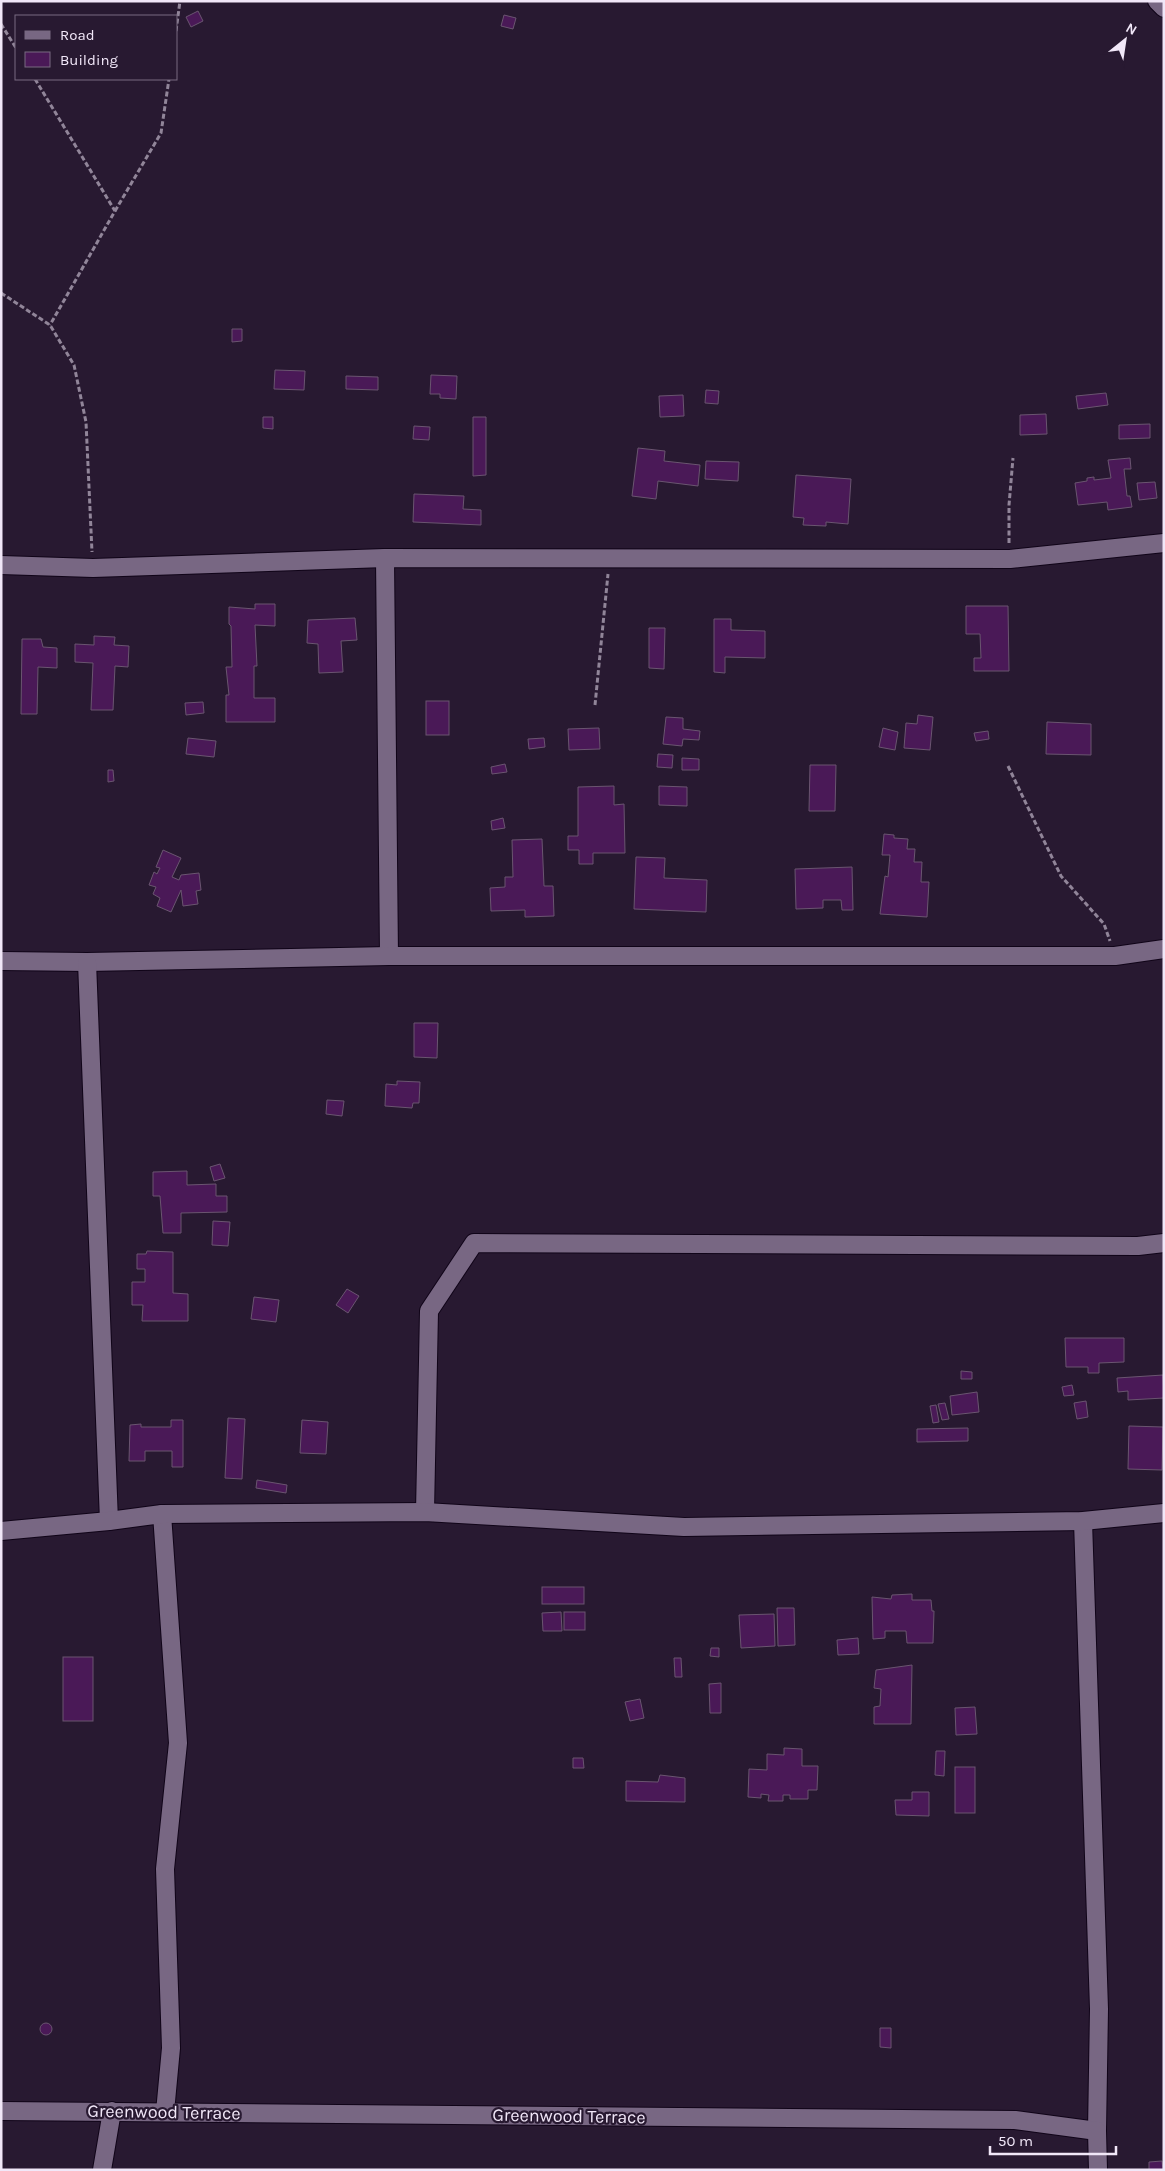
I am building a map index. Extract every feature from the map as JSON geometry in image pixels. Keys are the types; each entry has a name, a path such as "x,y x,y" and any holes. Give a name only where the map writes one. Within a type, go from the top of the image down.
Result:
{"street":[{"path":"1157,1 1164,8"},
{"path":"1,565 93,568 385,558 1010,558 1164,543"},
{"path":"385,558 389,956"},
{"path":"1,961 88,962 389,956 1114,956 1164,949"},
{"path":"88,962 110,1521"},
{"path":"425,1512 429,1311 474,1243 1138,1246 1164,1243"},
{"path":"1,1531 110,1521 162,1514 425,1512 684,1527 1084,1521 1164,1513"},
{"path":"162,1514 178,1743 164,1869 171,2048 165,2112"},
{"path":"1084,1521 1099,2009 1098,2170"},
{"name":"Greenwood Terrace","path":"1,2111 1015,2120 1097,2131"},
{"path":"102,2170 112,2111"}],"path":[{"path":"178,16 180,1"},
{"path":"1,24 15,46"},
{"path":"36,80 115,211"},
{"path":"50,325 161,133 169,80"},
{"path":"1,293 50,325 74,365 86,422 93,568"},
{"path":"1010,558 1009,505 1013,458"},
{"path":"595,705 609,559"},
{"path":"1008,766 1061,876 1104,924 1114,956"}],"building":[{"path":"198,11 203,21 191,27 186,17"},
{"path":"504,15 516,18 513,29 501,26"},
{"path":"232,329 242,329 242,341 232,342"},
{"path":"275,370 305,371 304,390 274,389"},
{"path":"431,375 457,376 456,399 440,398 440,394 430,394"},
{"path":"346,376 378,377 378,390 346,389"},
{"path":"706,390 719,391 718,404 705,403"},
{"path":"1106,393 1108,405 1078,409 1076,396"},
{"path":"683,395 684,416 660,417 659,396"},
{"path":"1046,414 1047,434 1020,435 1020,415"},
{"path":"263,417 273,417 273,429 263,428"},
{"path":"473,417 486,417 486,475 473,476"},
{"path":"1150,424 1150,438 1119,439 1119,425"},
{"path":"414,426 430,427 429,440 413,439"},
{"path":"638,448 665,451 664,461 700,465 698,486 658,481 656,499 632,496"},
{"path":"1130,458 1131,469 1124,469 1127,496 1130,496 1132,507 1108,510 1107,502 1078,505 1075,483 1087,481 1087,478 1094,477 1094,480 1111,478 1108,460"},
{"path":"706,461 739,462 738,481 705,479"},
{"path":"796,475 851,479 848,524 826,522 826,526 803,525 804,518 793,517"},
{"path":"1155,482 1157,498 1139,500 1137,483"},
{"path":"414,494 464,496 463,509 481,510 481,525 413,522"},
{"path":"255,604 275,604 275,626 255,625 257,666 254,666 254,698 275,698 275,722 226,722 226,695 229,695 226,667 232,667 229,607 255,609"},
{"path":"966,606 1008,606 1009,671 974,671 974,658 981,658 980,634 966,634"},
{"path":"355,618 357,640 341,641 343,672 319,673 318,644 307,643 308,620"},
{"path":"714,619 731,619 731,630 765,631 765,658 725,657 725,673 714,672"},
{"path":"649,628 665,628 664,669 649,668"},
{"path":"94,636 115,637 114,645 129,646 128,667 115,666 113,710 91,710 93,663 75,662 75,644 94,645"},
{"path":"22,639 41,639 43,647 57,648 57,668 38,667 37,714 21,714"},
{"path":"426,701 449,701 449,735 426,735"},
{"path":"203,702 204,713 186,715 185,703"},
{"path":"918,715 933,717 930,750 904,748 906,723 917,724"},
{"path":"666,717 683,718 683,729 700,731 699,740 683,739 682,746 663,744"},
{"path":"1047,722 1091,724 1091,755 1046,754"},
{"path":"599,728 600,749 569,750 568,729"},
{"path":"883,728 898,732 895,750 879,747"},
{"path":"988,731 989,739 976,741 974,733"},
{"path":"188,738 216,741 214,757 186,754"},
{"path":"544,738 545,747 529,749 528,739"},
{"path":"658,754 673,755 672,768 657,767"},
{"path":"682,758 699,759 699,770 682,770"},
{"path":"505,764 507,772 492,774 491,767"},
{"path":"810,765 836,765 835,811 809,811"},
{"path":"108,770 113,770 114,781 108,782"},
{"path":"614,786 614,805 624,804 625,853 593,853 593,864 579,864 579,850 568,850 568,836 578,836 578,787"},
{"path":"659,786 687,787 687,806 659,805"},
{"path":"503,818 505,828 492,830 491,821"},
{"path":"884,834 894,835 894,838 908,839 907,849 915,849 914,862 922,862 921,882 929,882 927,917 880,914 885,876 888,877 890,855 882,855"},
{"path":"542,839 544,886 553,886 554,916 525,917 525,910 491,911 490,888 505,887 505,877 513,877 512,840"},
{"path":"163,850 181,858 172,877 179,880 181,875 199,873 201,890 196,891 198,904 183,906 181,890 171,912 157,906 160,898 153,894 156,887 149,885 154,872 157,874 160,868 156,867"},
{"path":"636,857 665,858 664,878 707,880 706,912 634,909"},
{"path":"852,867 853,910 842,910 841,900 823,900 823,908 796,909 795,869"},
{"path":"414,1023 438,1023 437,1058 414,1057"},
{"path":"397,1081 420,1082 419,1103 413,1103 412,1108 385,1106 386,1084 397,1085"},
{"path":"327,1100 344,1101 342,1116 326,1114"},
{"path":"220,1164 225,1178 214,1181 210,1167"},
{"path":"187,1171 187,1185 216,1184 216,1196 227,1196 227,1212 181,1213 181,1233 163,1233 160,1196 153,1196 153,1172"},
{"path":"213,1221 230,1222 228,1246 212,1245"},
{"path":"147,1251 173,1252 173,1293 188,1294 188,1321 142,1321 143,1305 132,1305 132,1282 145,1282 145,1269 137,1269 137,1254 146,1254"},
{"path":"347,1289 359,1296 348,1313 336,1305"},
{"path":"254,1297 279,1300 276,1322 251,1319"},
{"path":"1065,1338 1124,1338 1124,1362 1099,1363 1099,1373 1088,1373 1088,1367 1066,1367"},
{"path":"961,1371 972,1372 972,1379 961,1379"},
{"path":"1163,1375 1164,1398 1128,1400 1128,1391 1118,1392 1117,1378"},
{"path":"1072,1385 1074,1395 1064,1396 1062,1387"},
{"path":"977,1392 979,1412 952,1415 950,1396"},
{"path":"1086,1401 1088,1417 1077,1419 1074,1403"},
{"path":"945,1403 949,1419 942,1420 938,1404"},
{"path":"936,1405 939,1422 933,1423 930,1406"},
{"path":"228,1418 245,1419 242,1479 225,1478"},
{"path":"171,1420 183,1420 183,1467 172,1467 172,1451 145,1451 145,1461 129,1461 130,1425 141,1424 141,1427 171,1427"},
{"path":"302,1420 328,1422 326,1454 300,1453"},
{"path":"1129,1426 1163,1427 1162,1470 1128,1469"},
{"path":"968,1428 968,1441 917,1442 917,1429"},
{"path":"257,1480 287,1485 286,1493 256,1488"},
{"path":"542,1587 584,1587 584,1604 542,1604"},
{"path":"912,1594 912,1600 931,1600 932,1611 934,1611 933,1643 907,1643 906,1631 885,1631 885,1638 873,1639 872,1597 891,1599 892,1595"},
{"path":"777,1608 794,1608 795,1645 778,1646"},
{"path":"561,1612 562,1631 543,1631 542,1613"},
{"path":"564,1612 585,1612 585,1630 564,1630"},
{"path":"774,1614 775,1646 741,1648 739,1615"},
{"path":"858,1638 859,1654 838,1655 837,1640"},
{"path":"711,1648 719,1648 719,1657 710,1656"},
{"path":"63,1657 93,1657 93,1721 63,1721"},
{"path":"674,1658 681,1658 682,1677 675,1677"},
{"path":"912,1665 911,1724 874,1724 874,1707 880,1706 881,1689 874,1688 876,1670"},
{"path":"721,1683 721,1713 710,1713 709,1684"},
{"path":"640,1699 644,1718 630,1721 625,1702"},
{"path":"975,1707 977,1734 956,1735 955,1708"},
{"path":"784,1748 802,1749 802,1766 818,1766 817,1790 808,1790 808,1799 790,1799 790,1795 783,1795 783,1801 768,1801 769,1795 761,1794 761,1798 748,1797 749,1769 767,1770 767,1754 784,1755"},
{"path":"936,1751 945,1751 944,1776 935,1775"},
{"path":"573,1758 583,1758 584,1768 573,1768"},
{"path":"955,1767 975,1767 975,1813 955,1813"},
{"path":"660,1775 685,1778 685,1802 626,1801 626,1781 658,1782"},
{"path":"912,1792 929,1792 929,1816 896,1815 895,1800 912,1800"},
{"path":"44,2023 48,2023 52,2029 48,2035 44,2035 40,2031 40,2027"},
{"path":"880,2028 891,2028 891,2048 880,2047"},
{"path":"1162,2161 1163,2170 1149,2170 1149,2162"}]}
